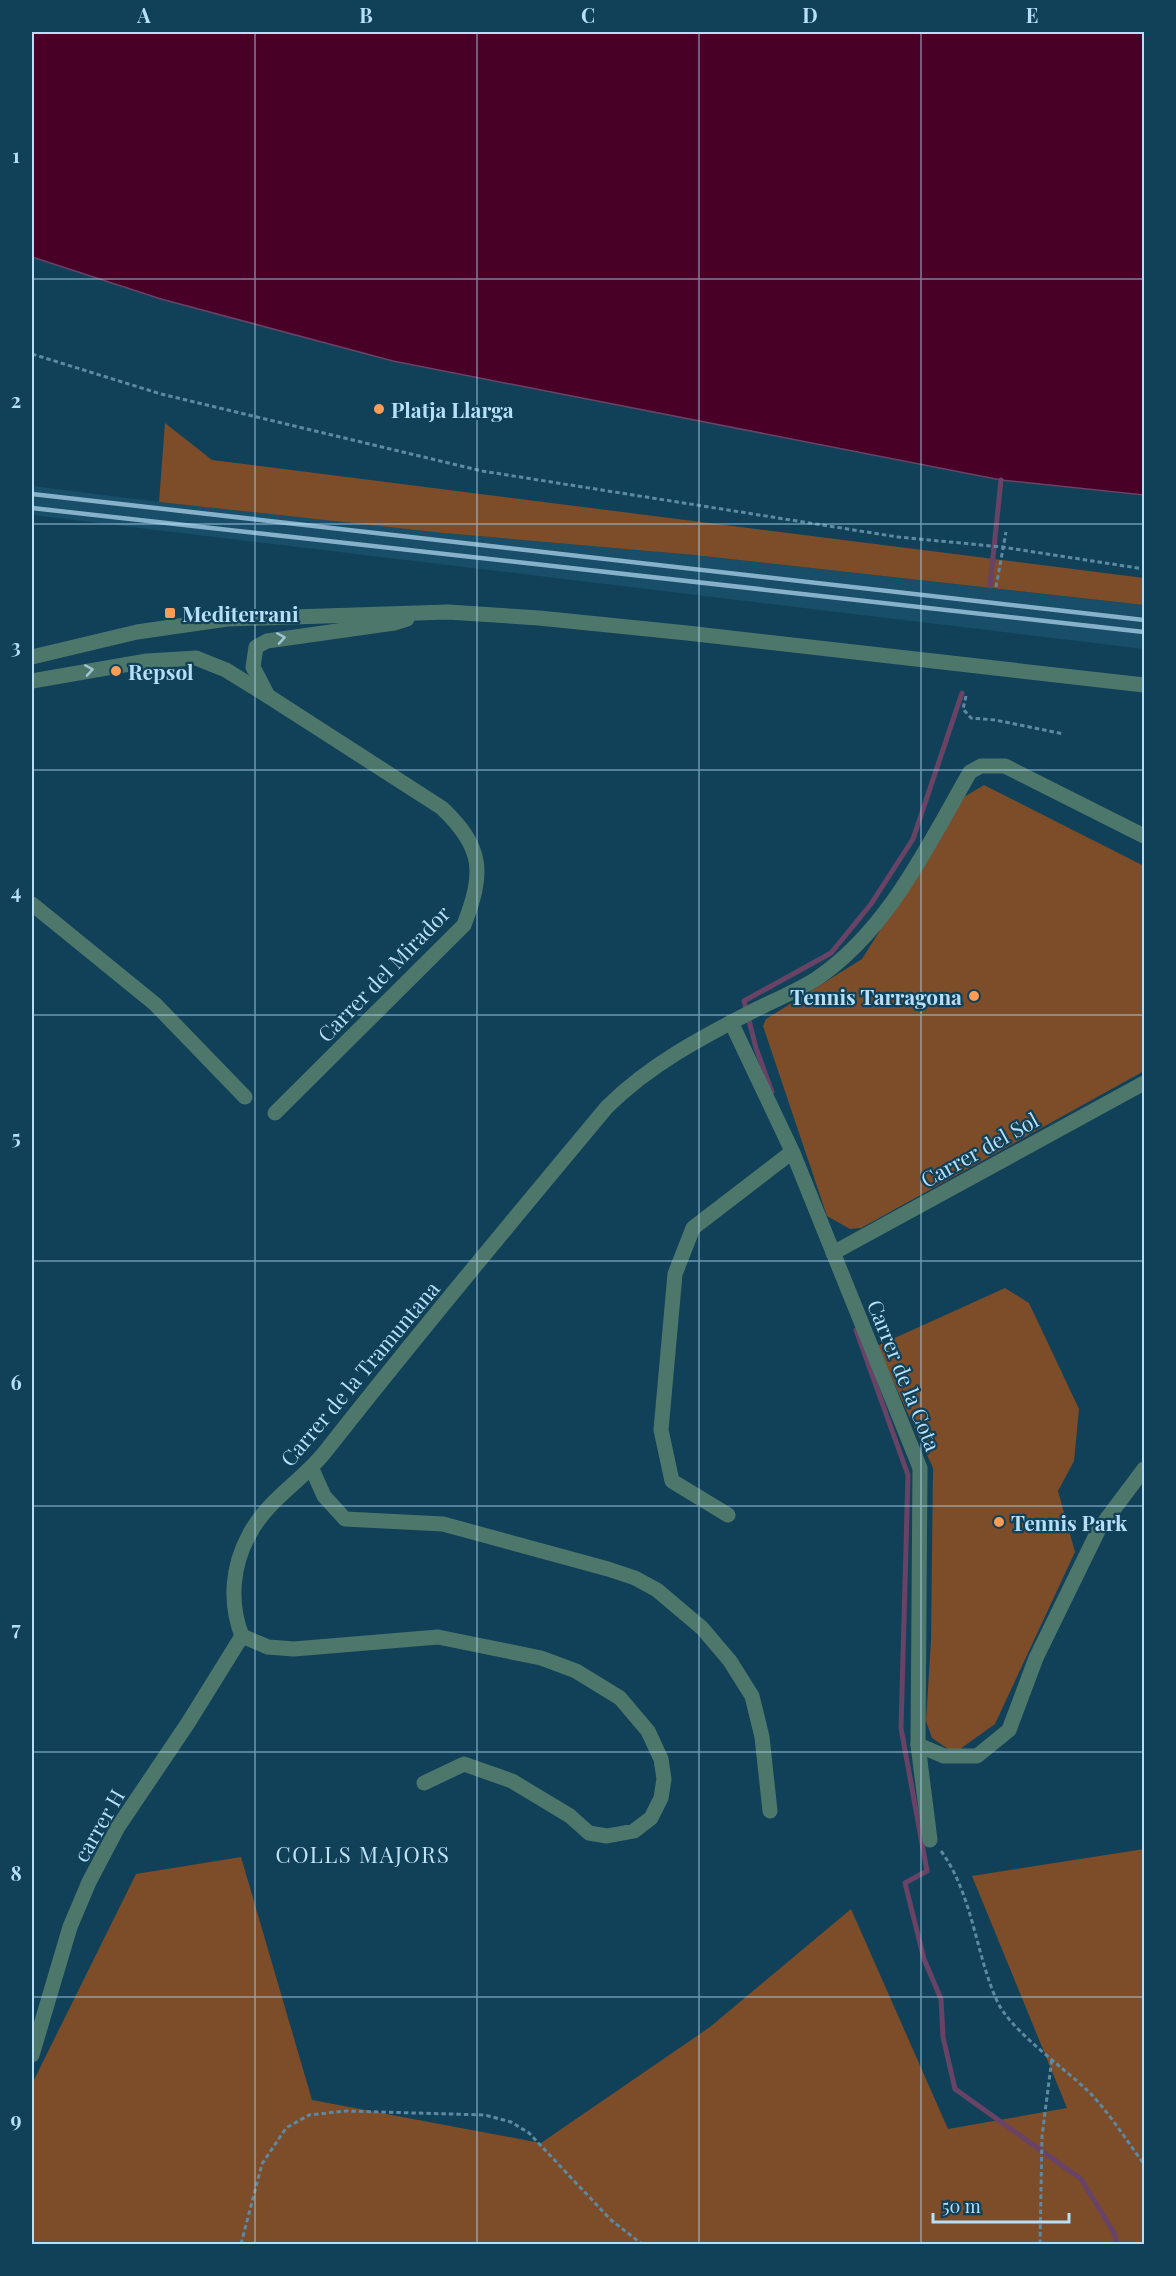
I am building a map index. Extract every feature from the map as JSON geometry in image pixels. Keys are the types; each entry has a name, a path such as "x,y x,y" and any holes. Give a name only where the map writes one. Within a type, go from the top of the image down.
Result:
{"street":[{"path":"32,657 137,632 227,619 427,612 539,618 1144,686"},
{"name":"Carrer del Mirador","path":"268,696 253,667 256,647 267,640 394,623 427,612"},
{"name":"Carrer del Mirador","path":"32,681 147,661 196,658 226,670 268,696 448,814 462,827 476,858 477,891 464,925 275,1113"},
{"name":"Carrer de la Tramuntana","path":"242,1636 233,1598 241,1552 249,1535 272,1502 312,1469 607,1107 648,1070 814,980 836,964 870,929 907,878 970,772 981,766 1005,766 1144,836"},
{"path":"32,904 155,1004 245,1097"},
{"name":"Carrer de la Cota","path":"735,1021 826,1234 920,1468 918,1745 929,1835"},
{"name":"Carrer del Sol","path":"833,1253 1144,1083"},
{"path":"728,1515 672,1481 661,1430 675,1274 693,1228 792,1152"},
{"path":"312,1469 324,1496 345,1519 443,1524 635,1578 682,1609 730,1661 752,1696 762,1737 770,1811"},
{"path":"918,1745 944,1756 976,1756 1009,1730 1036,1658 1099,1529 1144,1469"},
{"path":"242,1636 268,1647 294,1649 438,1637 549,1661 576,1671 620,1698 648,1731 661,1760 664,1779 661,1798 651,1818 633,1831 607,1836 589,1833 570,1816 512,1781 464,1764 424,1783"},
{"name":"carrer H","path":"32,2055 70,1927 89,1882 118,1827 188,1723 242,1636"}],"path":[{"path":"32,354 161,394 482,471 898,537 1002,547 1144,569"},
{"path":"996,587 1006,532"},
{"path":"966,696 963,709 971,718 995,720 1064,734"},
{"path":"929,1835 951,1864 963,1891 998,2002 1018,2028 1090,2093 1144,2164"},
{"path":"1040,2244 1042,2136 1052,2058"},
{"path":"241,2244 262,2164 286,2128 309,2115 346,2111 485,2115 511,2122 529,2133 611,2220 642,2244"}],"shaded area":[{"path":"32,32 1144,32 1144,495 1001,480 393,361 161,299 32,257"},
{"path":"165,423 212,460 1144,578 1144,605 694,555 443,533 159,502"},
{"path":"32,486 443,533 694,555 1144,605 1144,649 32,515"},
{"name":"Tennis Tarragona","path":"984,785 1144,866 1144,1071 861,1228 850,1229 827,1216 763,1026 766,1019 862,959 964,797"},
{"name":"Tennis Park","path":"1005,1288 1029,1303 1079,1409 1074,1461 1058,1491 1075,1552 995,1724 960,1749 948,1749 932,1738 926,1721 931,1641 933,1468 877,1346"},
{"path":"1144,1849 1144,2244 32,2244 32,2084 136,1874 241,1857 312,2100 541,2143 710,2027 851,1909 948,2129 1067,2108 972,1876"}],"waterway":[{"path":"990,586 1001,480"},
{"path":"772,1092 756,1048 744,1001 831,953 871,904 913,839 962,693"},
{"path":"856,1330 908,1475 901,1728 927,1871 905,1883 924,1959 941,1999 943,2037 955,2089 1081,2179 1114,2233 1117,2244"}],"railway":[{"path":"32,494 1144,620"},
{"path":"32,508 1144,632"}],"place":[{"name":"Platja Llarga","path":"379,409"},
{"name":"Mediterrani","path":"170,613"},
{"name":"Repsol","path":"116,671"},
{"name":"Tennis Tarragona","path":"974,996"},
{"name":"Tennis Park","path":"999,1522"}],"district":[{"name":"COLLS MAJORS","path":"363,1854"}]}
